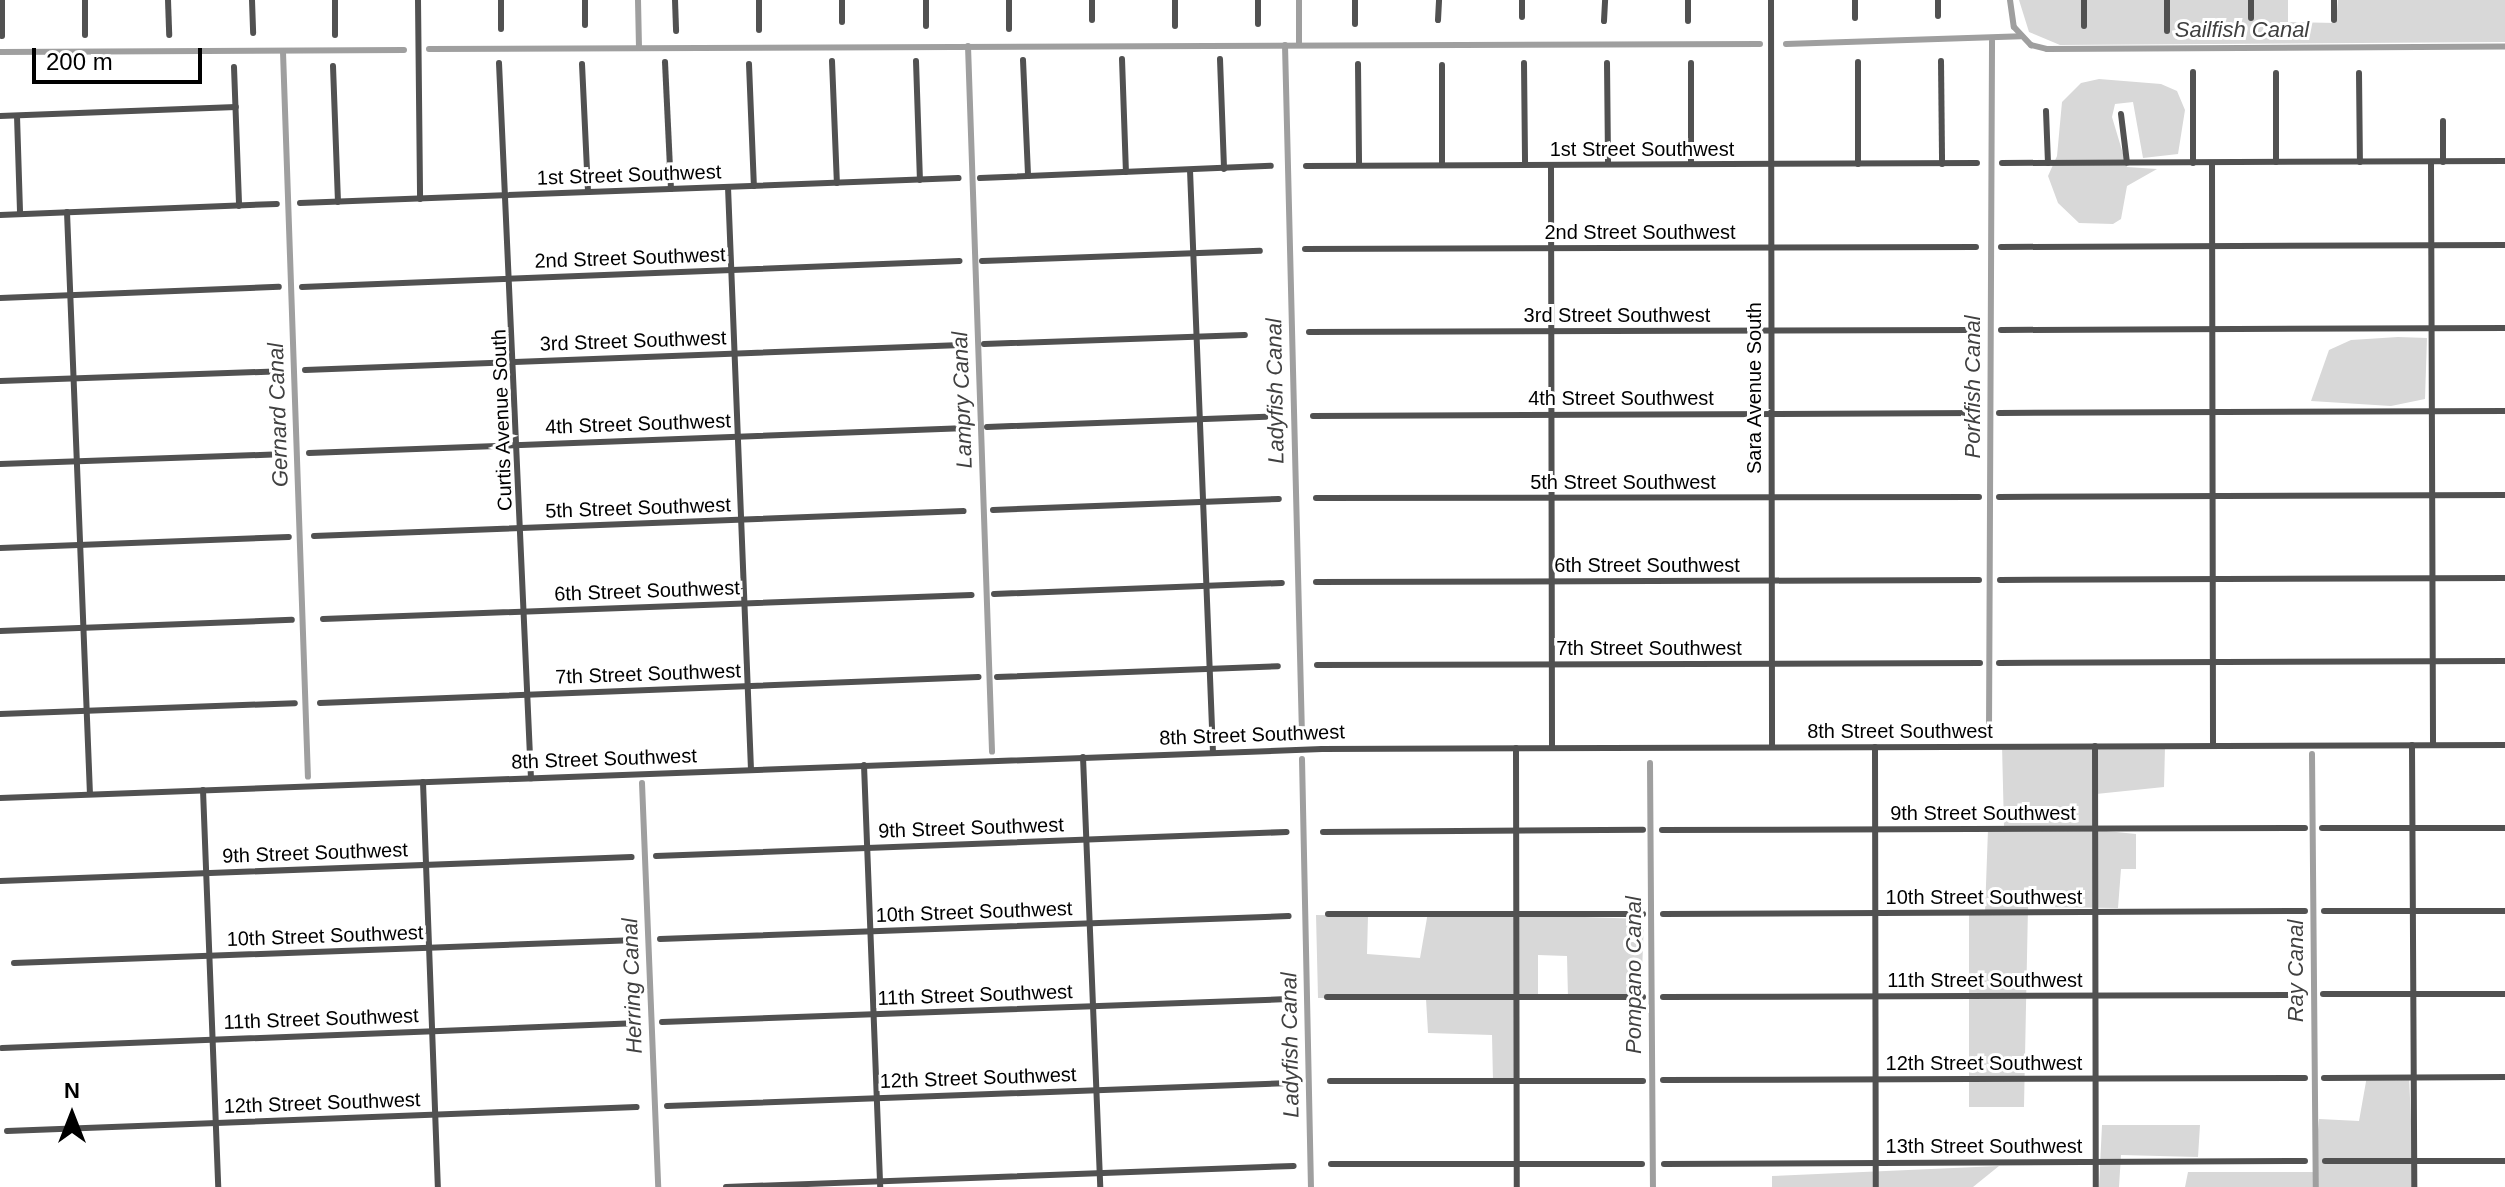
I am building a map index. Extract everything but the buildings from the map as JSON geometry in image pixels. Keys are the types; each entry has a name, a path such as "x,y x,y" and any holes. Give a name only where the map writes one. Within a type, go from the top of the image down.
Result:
{"street":[{"path":"2,0 2,36"},
{"path":"85,0 85,35"},
{"path":"168,0 169,35"},
{"path":"252,0 253,33"},
{"path":"335,0 335,35"},
{"path":"418,0 420,199"},
{"path":"501,0 501,29"},
{"path":"585,0 585,25"},
{"path":"675,0 676,31"},
{"path":"759,0 759,30"},
{"path":"842,0 842,22"},
{"path":"926,0 926,26"},
{"path":"1009,0 1009,29"},
{"path":"1092,0 1092,20"},
{"path":"1175,0 1175,26"},
{"path":"1258,0 1258,24"},
{"path":"1355,0 1355,24"},
{"path":"1438,20 1439,0"},
{"path":"1522,0 1522,17"},
{"path":"1604,21 1605,0"},
{"path":"1688,0 1688,21"},
{"name":"Sara Avenue South","path":"1771,0 1775,164 1770,247 1772,747"},
{"path":"1855,0 1855,18"},
{"path":"1938,0 1938,16"},
{"path":"2084,0 2084,26"},
{"path":"2167,0 2167,31"},
{"path":"2251,0 2251,18"},
{"path":"2334,0 2334,20"},
{"path":"1122,59 1126,172"},
{"path":"1220,59 1224,169"},
{"path":"1023,60 1028,176"},
{"path":"832,61 837,183"},
{"path":"916,61 920,180"},
{"path":"1941,61 1942,164"},
{"path":"665,62 671,189"},
{"path":"1858,62 1858,164"},
{"name":"Curtis Avenue South","path":"499,63 504,195 516,362 531,778"},
{"path":"1524,63 1525,165"},
{"path":"1607,63 1608,164"},
{"path":"1691,63 1691,164"},
{"path":"582,64 588,192"},
{"path":"749,64 754,186"},
{"path":"1358,64 1359,165"},
{"path":"1442,65 1442,165"},
{"path":"333,66 338,202"},
{"path":"234,67 239,206"},
{"path":"2193,72 2193,163"},
{"path":"2276,73 2276,162"},
{"path":"2359,73 2360,162"},
{"path":"0,116 236,107"},
{"path":"2046,111 2048,163"},
{"path":"2121,114 2127,163"},
{"path":"17,116 20,214"},
{"path":"2443,121 2443,162"},
{"path":"2002,163 2505,161"},
{"path":"2431,162 2433,745"},
{"name":"1st Street Southwest","path":"1306,166 1977,163"},
{"path":"2212,163 2213,746"},
{"path":"1551,165 1552,748"},
{"path":"980,178 1271,166"},
{"path":"1190,170 1213,752"},
{"name":"1st Street Southwest","path":"300,203 959,178"},
{"path":"728,187 751,769"},
{"path":"0,215 277,204"},
{"path":"67,212 90,794"},
{"path":"2001,247 2505,245"},
{"name":"2nd Street Southwest","path":"1305,249 1976,247"},
{"path":"982,261 1260,251"},
{"name":"2nd Street Southwest","path":"302,287 959,261"},
{"path":"0,298 279,287"},
{"path":"2001,330 2505,328"},
{"name":"3rd Street Southwest","path":"1309,332 1973,330"},
{"path":"984,344 1245,335"},
{"name":"3rd Street Southwest","path":"305,370 962,345"},
{"path":"0,381 281,371"},
{"path":"1999,413 2505,411"},
{"name":"4th Street Southwest","path":"1313,416 1978,413"},
{"path":"987,427 1266,417"},
{"name":"4th Street Southwest","path":"309,453 968,428"},
{"path":"0,464 286,454"},
{"path":"1999,497 2505,495"},
{"name":"5th Street Southwest","path":"1316,498 1979,497"},
{"path":"993,510 1279,499"},
{"name":"5th Street Southwest","path":"314,536 964,511"},
{"path":"0,548 289,537"},
{"path":"2000,580 2505,578"},
{"name":"6th Street Southwest","path":"1316,582 1979,580"},
{"path":"994,594 1282,583"},
{"name":"6th Street Southwest","path":"323,619 972,595"},
{"path":"0,631 292,620"},
{"path":"1999,663 2505,661"},
{"name":"7th Street Southwest","path":"1317,665 1980,663"},
{"path":"997,677 1278,666"},
{"name":"7th Street Southwest","path":"320,703 978,677"},
{"path":"0,714 295,703"},
{"path":"2412,745 2414,1187"},
{"name":"8th Street Southwest","path":"0,798 1213,752 2505,745"},
{"path":"2095,746 2096,1187"},
{"path":"1875,747 1876,1187"},
{"path":"1516,748 1517,1187"},
{"path":"1083,757 1100,1187"},
{"path":"864,765 880,1184"},
{"path":"423,782 438,1187"},
{"path":"203,790 218,1187"},
{"name":"9th Street Southwest","path":"1662,830 2305,828"},
{"path":"2322,828 2505,828"},
{"path":"1323,832 1643,830"},
{"name":"9th Street Southwest","path":"656,856 1287,832"},
{"name":"9th Street Southwest","path":"0,881 632,857"},
{"name":"10th Street Southwest","path":"1663,914 2305,911"},
{"path":"2324,911 2505,911"},
{"path":"1328,914 1643,914"},
{"name":"10th Street Southwest","path":"660,939 1289,916"},
{"name":"10th Street Southwest","path":"14,963 637,940"},
{"path":"2323,994 2505,994"},
{"name":"11th Street Southwest","path":"1663,997 2306,995"},
{"path":"1327,997 1643,997"},
{"name":"11th Street Southwest","path":"662,1022 1288,999"},
{"name":"11th Street Southwest","path":"2,1048 640,1023"},
{"path":"2324,1078 2505,1077"},
{"name":"12th Street Southwest","path":"1663,1080 2305,1078"},
{"path":"1330,1081 1643,1081"},
{"name":"12th Street Southwest","path":"667,1106 1291,1083"},
{"name":"12th Street Southwest","path":"7,1131 637,1107"},
{"name":"13th Street Southwest","path":"1664,1164 2305,1161"},
{"path":"2325,1161 2505,1161"},
{"path":"1331,1164 1642,1164"},
{"path":"726,1187 880,1184 1294,1166"}],"shaded area":[{"path":"2019,0 2288,0 2288,22 2336,23 2338,0 2505,0 2505,42 2060,45 2029,32"},
{"path":"2099,79 2161,84 2177,91 2185,110 2178,154 2143,158 2133,102 2115,104 2112,117 2127,167 2157,169 2127,186 2121,219 2113,224 2079,223 2058,203 2048,176 2057,156 2062,102 2081,83"},
{"path":"2427,338 2425,399 2391,406 2311,401 2329,350 2351,340"},
{"path":"2002,745 2165,747 2164,787 2096,794 2096,830 2136,834 2136,869 2121,869 2118,908 2028,907 2024,1107 1969,1107 1969,912 1985,912 1988,829 2004,828"},
{"path":"1428,912 1644,919 1641,1000 1568,998 1567,956 1538,955 1538,996 1517,996 1517,1083 1493,1081 1492,1035 1428,1033 1426,999 1318,998 1316,915 1368,916 1367,954 1420,958"},
{"path":"2367,1076 2409,1076 2414,1187 2185,1187 2188,1172 2314,1172 2319,1119 2359,1121"},
{"path":"2102,1125 2200,1125 2198,1157 2121,1155 2119,1187 2099,1187"},
{"path":"1999,1166 1973,1187 1772,1187 1772,1176"}],"waterway":[{"path":"638,0 639,48"},
{"name":"Ladyfish Canal","path":"1299,0 1299,45"},
{"name":"Sailfish Canal","path":"2010,0 2014,27 2031,45 2047,49 2505,47"},
{"path":"1786,44 2021,36"},
{"name":"Porkfish Canal","path":"1989,734 1992,41"},
{"path":"429,49 1760,44"},
{"name":"Ladyfish Canal","path":"1285,45 1302,736"},
{"name":"Lampry Canal","path":"968,46 992,752"},
{"path":"0,52 404,50"},
{"name":"Gernard Canal","path":"283,52 308,777"},
{"name":"Ray Canal","path":"2312,754 2316,1187"},
{"name":"Ladyfish Canal","path":"1302,759 1311,1187"},
{"name":"Pompano Canal","path":"1650,763 1653,1187"},
{"name":"Herring Canal","path":"642,783 658,1187"}]}
